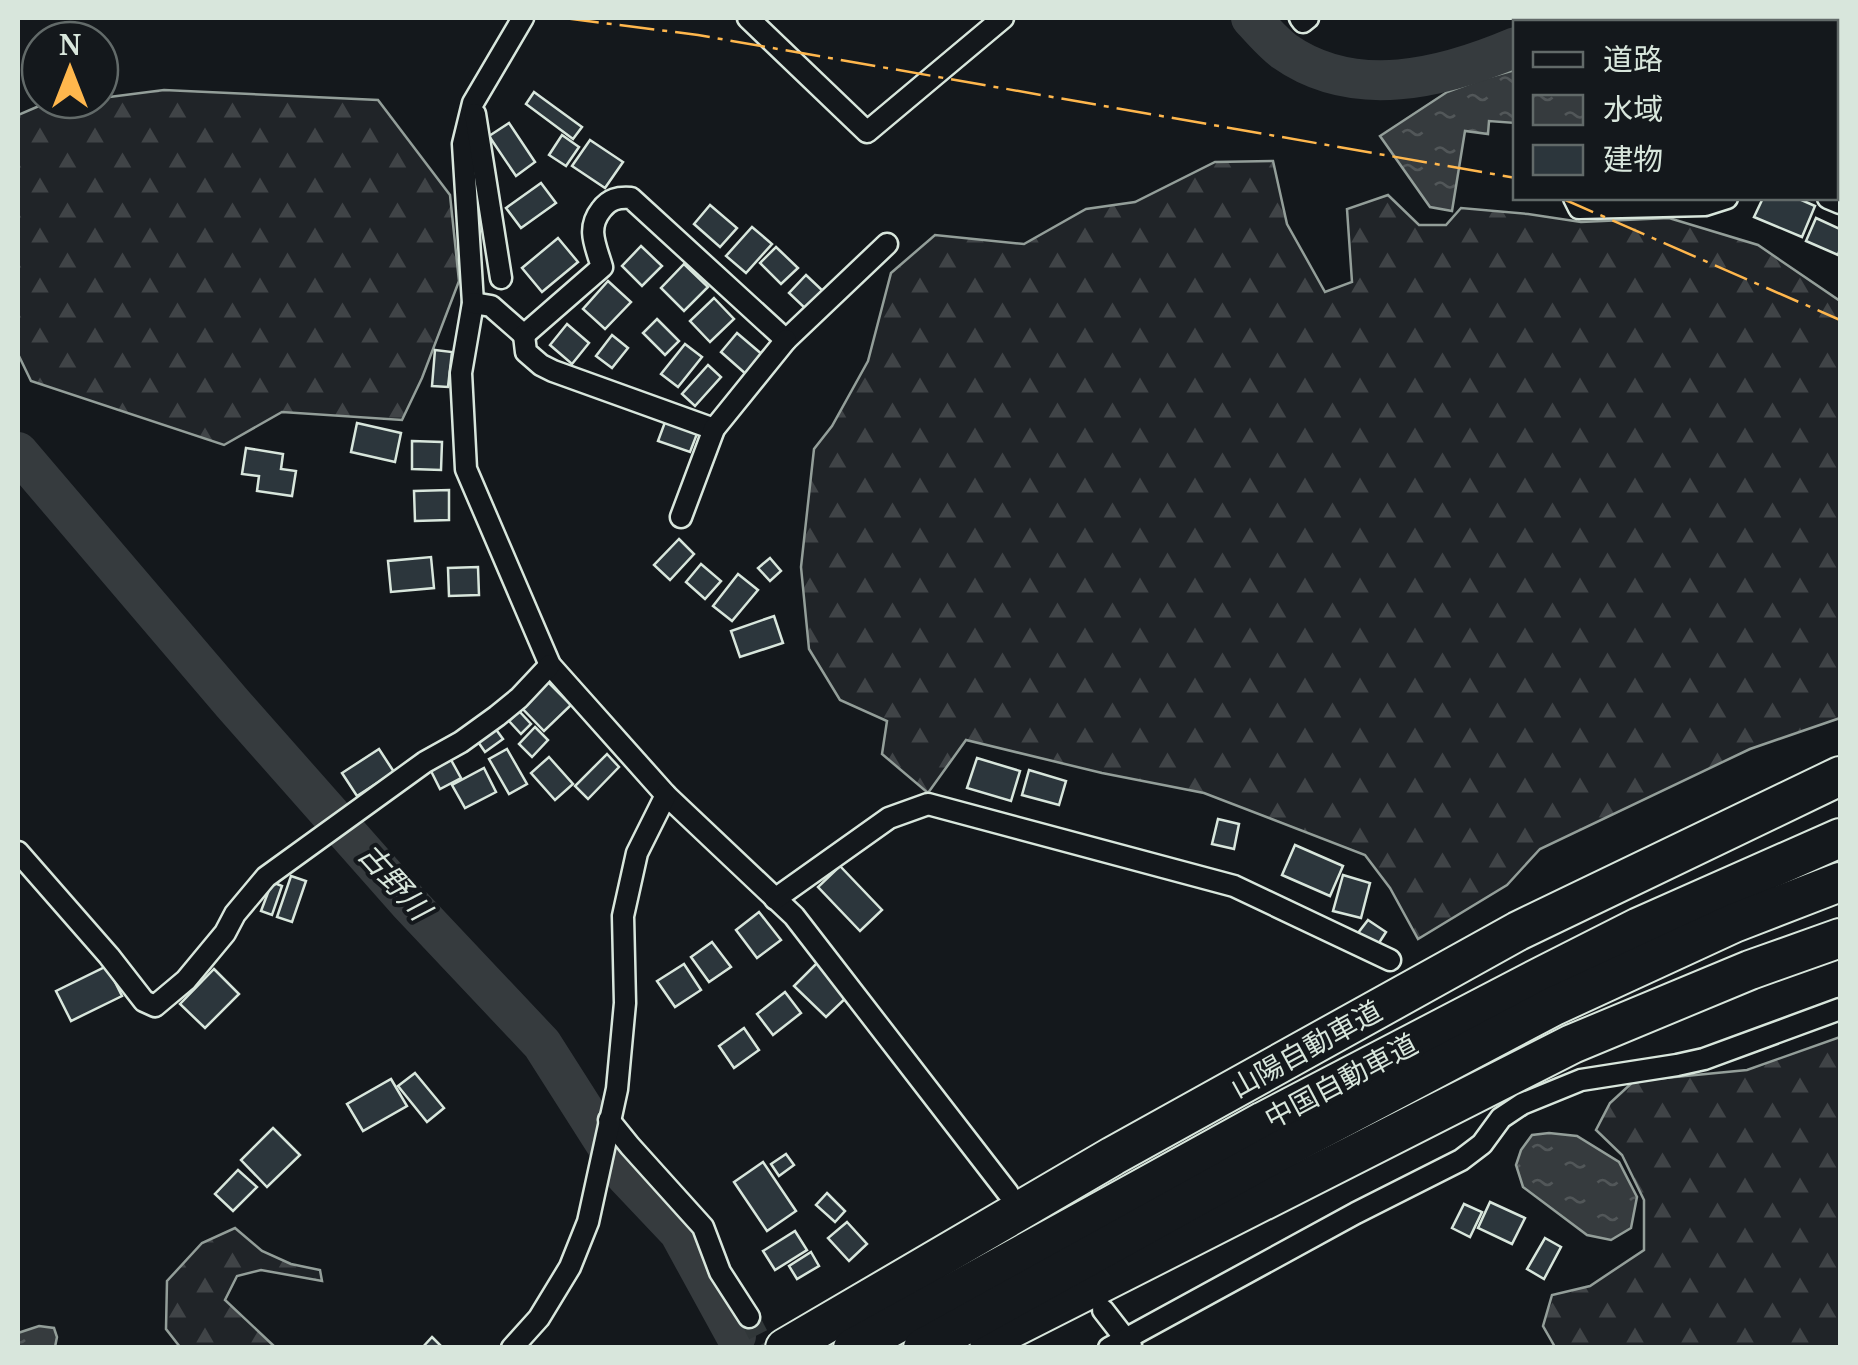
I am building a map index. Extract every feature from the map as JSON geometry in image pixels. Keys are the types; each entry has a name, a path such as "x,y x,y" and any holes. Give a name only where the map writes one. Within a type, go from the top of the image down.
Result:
{"highway":[{"name":"山陽自動車道","path":"785,1348 1114,1156 1518,931 1840,776"},
{"name":"中国自動車道","path":"853,1348 1264,1121 1509,993 1639,927 1840,838"},
{"name":"中国自動車道","path":"923,1348 1554,1006 1734,923 1840,882"},
{"path":"976,1348 1572,1044 1750,970 1840,938"}],"street":[{"path":"523,18 473,102 463,144 472,303 461,373 466,469 550,664 666,795 794,916 1008,1194"},
{"path":"748,18 867,132 1003,18"},
{"path":"1300,18 1303,22 1308,18"},
{"path":"473,102 501,278"},
{"path":"524,335 602,267 592,240 592,221 606,203 632,198 786,340"},
{"path":"1575,200 1578,208 1705,205 1721,200"},
{"path":"681,518 714,429 786,340 887,244"},
{"path":"472,303 492,306 524,335 526,352 553,372 714,429"},
{"path":"18,852 144,1001 156,1006 186,980 226,934 235,914 266,877 425,762 498,716 550,664"},
{"path":"512,1348 538,1318 570,1268 588,1222 616,1089 625,1004 624,916 637,853 666,795"},
{"path":"775,899 888,818 928,804 1234,886 1390,960"},
{"path":"1103,1310 1122,1345 1461,1160 1482,1144 1500,1118 1522,1104 1581,1080 1704,1058 1840,1008"},
{"path":"610,1120 703,1226 720,1272 750,1317"}],"green space":[{"path":"164,90 378,100 450,195 459,281 402,420 282,412 224,445 31,381 18,354 18,115 20,120 120,120 120,96"},
{"path":"1273,161 1287,224 1325,292 1352,282 1347,209 1388,195 1419,225 1446,225 1461,208 1581,222 1669,218 1758,245 1840,301 1840,718 1750,749 1540,849 1507,885 1418,939 1390,888 1365,855 1204,793 966,740 928,793 882,754 887,721 840,700 809,649 801,567 814,449 832,426 868,361 891,273 935,235 1024,244 1086,209 1135,202 1215,162"},
{"path":"1840,1037 1840,1347 1555,1347 1543,1326 1552,1295 1590,1286 1644,1250 1644,1200 1622,1155 1596,1130 1610,1103 1634,1081 1747,1070"},
{"path":"235,1228 262,1251 291,1264 320,1270 322,1281 261,1270 237,1276 225,1300 275,1347 180,1347 166,1329 167,1281 202,1243"}],"water":[{"path":"1513,71 1513,123 1489,121 1488,134 1465,131 1452,211 1430,207 1380,136 1447,92"},
{"path":"1532,1135 1577,1136 1619,1162 1637,1197 1631,1228 1611,1240 1587,1235 1523,1187 1516,1165 1521,1150"},
{"path":"39,1326 54,1328 55,1347 18,1347 18,1333"}],"building":[{"path":"1683,18 1717,20 1684,20"},
{"path":"534,92 582,127 573,139 526,104"},
{"path":"509,123 535,162 516,176 489,136"},
{"path":"562,135 579,147 566,166 549,155"},
{"path":"590,140 623,162 605,188 572,166"},
{"path":"541,183 556,203 521,228 506,208"},
{"path":"1762,200 1802,200 1815,206 1802,237 1754,217"},
{"path":"710,205 737,228 720,247 694,224"},
{"path":"1816,218 1840,229 1838,255 1806,241"},
{"path":"752,227 772,244 746,273 726,256"},
{"path":"558,238 578,262 542,292 522,268"},
{"path":"641,246 662,266 642,286 622,266"},
{"path":"776,247 798,268 781,284 760,263"},
{"path":"684,264 708,287 684,311 661,288"},
{"path":"806,275 824,292 807,310 789,293"},
{"path":"608,281 631,302 605,329 583,309"},
{"path":"714,298 734,319 710,342 690,321"},
{"path":"657,319 679,341 665,355 643,333"},
{"path":"567,324 589,343 572,364 550,345"},
{"path":"737,333 764,356 747,375 721,352"},
{"path":"612,335 628,348 612,368 596,356"},
{"path":"685,344 702,357 678,387 661,374"},
{"path":"435,350 452,352 448,387 432,386"},
{"path":"708,365 721,377 695,406 682,394"},
{"path":"668,414 700,426 690,452 658,441"},
{"path":"357,423 401,433 395,462 351,452"},
{"path":"412,441 442,442 441,470 412,469"},
{"path":"246,448 283,454 281,469 296,471 292,496 257,491 259,476 242,474"},
{"path":"449,490 449,520 415,521 414,491"},
{"path":"679,539 694,554 670,580 654,565"},
{"path":"431,557 434,588 391,592 388,561"},
{"path":"770,558 781,571 770,581 758,568"},
{"path":"701,564 721,581 705,599 686,582"},
{"path":"478,567 479,595 449,596 448,568"},
{"path":"738,574 758,590 732,621 713,606"},
{"path":"774,616 783,643 740,657 731,631"},
{"path":"545,679 571,705 544,731 519,705"},
{"path":"519,711 531,724 521,734 509,721"},
{"path":"492,724 503,739 485,752 474,736"},
{"path":"535,727 548,740 532,757 519,744"},
{"path":"379,749 394,772 357,796 342,773"},
{"path":"507,749 527,784 509,794 489,759"},
{"path":"607,754 619,767 588,799 575,786"},
{"path":"549,757 573,784 555,800 531,773"},
{"path":"450,758 461,778 440,789 430,769"},
{"path":"977,758 1020,771 1011,801 967,788"},
{"path":"484,768 496,792 465,808 452,785"},
{"path":"1029,770 1066,781 1059,805 1022,795"},
{"path":"1218,819 1239,824 1234,849 1212,844"},
{"path":"1295,845 1343,866 1330,896 1282,875"},
{"path":"840,866 882,910 860,931 818,887"},
{"path":"1343,875 1370,883 1361,918 1333,911"},
{"path":"291,876 306,881 292,922 277,917"},
{"path":"272,882 282,886 272,915 261,911"},
{"path":"759,912 781,940 757,958 736,930"},
{"path":"1368,920 1386,932 1377,946 1358,933"},
{"path":"712,942 731,967 709,982 691,957"},
{"path":"817,963 849,995 826,1017 794,986"},
{"path":"684,964 701,990 675,1007 657,981"},
{"path":"107,966 122,996 71,1021 56,991"},
{"path":"214,969 239,994 205,1028 180,1004"},
{"path":"785,992 801,1013 773,1035 757,1014"},
{"path":"744,1028 759,1050 734,1068 719,1046"},
{"path":"415,1073 444,1108 427,1122 398,1086"},
{"path":"391,1079 407,1106 363,1131 347,1104"},
{"path":"273,1128 300,1155 267,1187 241,1160"},
{"path":"786,1154 794,1165 779,1176 771,1164"},
{"path":"763,1162 796,1211 767,1231 734,1182"},
{"path":"238,1170 257,1187 233,1211 215,1194"},
{"path":"827,1193 845,1211 835,1222 816,1205"},
{"path":"1490,1202 1525,1218 1512,1244 1478,1228"},
{"path":"1464,1204 1482,1212 1470,1237 1452,1228"},
{"path":"847,1222 867,1244 849,1261 828,1238"},
{"path":"795,1231 807,1250 775,1270 763,1251"},
{"path":"1545,1238 1561,1247 1544,1279 1527,1269"},
{"path":"811,1252 819,1266 797,1279 789,1266"},
{"path":"432,1337 443,1348 422,1348"}],"waterway":[{"path":"1251,18 1284,51 1311,66 1369,80 1429,75 1513,48"},
{"path":"1576,20 1582,18"},
{"name":"古野川","path":"18,452 409,903 542,1044 626,1176 679,1232 736,1336"}],"tunnel":[{"path":"749,1317 765,1348"}],"power":[{"path":"564,18 698,35 1513,177"},
{"path":"1566,200 1840,320"}]}
